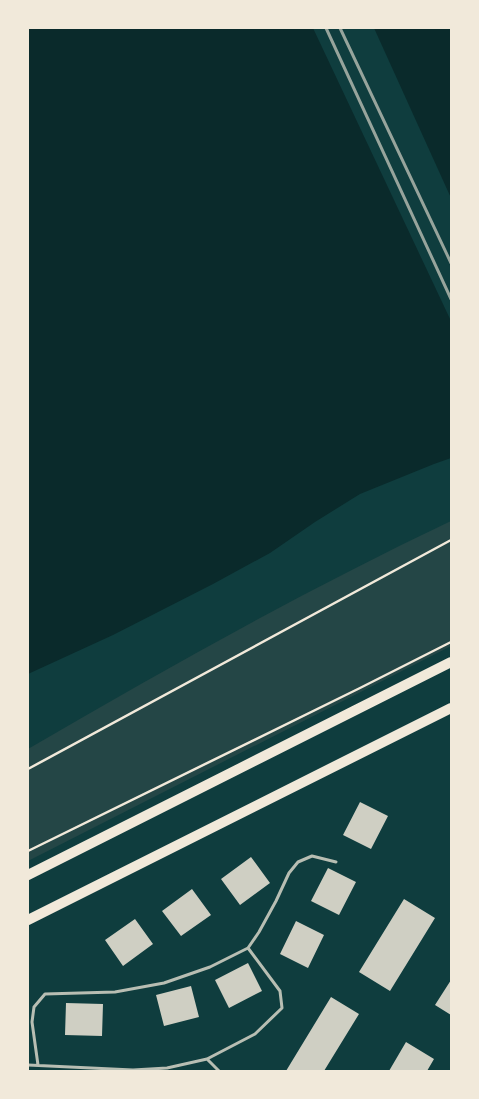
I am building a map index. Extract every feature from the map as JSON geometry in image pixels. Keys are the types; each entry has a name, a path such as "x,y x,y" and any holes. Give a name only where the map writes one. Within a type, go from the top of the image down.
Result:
{"main road":[{"path":"28,875 451,662"},
{"path":"28,920 451,708"}],"lane":[{"path":"38,1065 32,1022 34,1007 45,994 115,992 164,983 210,967 248,948 259,932 276,901 289,873 298,862 312,856 336,862"},
{"path":"28,1064 134,1070 167,1068 207,1059 255,1034 282,1008 280,991 248,948"},
{"path":"207,1059 219,1071"}],"path":[{"path":"28,769 451,540"},
{"path":"28,851 353,692 451,642"}],"shaded area":[{"path":"28,28 451,28 451,458 360,494 315,522 270,553 213,584 113,635 28,674"},
{"path":"451,521 451,646 28,861 28,749 237,630 343,574"}],"pier":[{"path":"313,28 374,28 451,198 451,321"}],"building":[{"path":"360,802 388,816 371,849 343,835"},
{"path":"251,857 270,883 240,905 221,879"},
{"path":"328,868 356,882 339,915 311,901"},
{"path":"192,889 211,915 181,936 162,911"},
{"path":"404,899 435,918 390,991 359,972"},
{"path":"135,919 153,944 123,966 105,940"},
{"path":"296,921 324,935 308,968 280,954"},
{"path":"248,963 262,991 229,1008 215,980"},
{"path":"451,980 451,1015 435,1005"},
{"path":"191,986 199,1017 164,1026 156,995"},
{"path":"331,997 359,1014 324,1071 286,1071"},
{"path":"66,1003 103,1004 102,1036 65,1035"},
{"path":"406,1042 434,1059 427,1071 389,1071"}],"railway":[{"path":"326,28 451,299"},
{"path":"340,28 451,263"}]}
